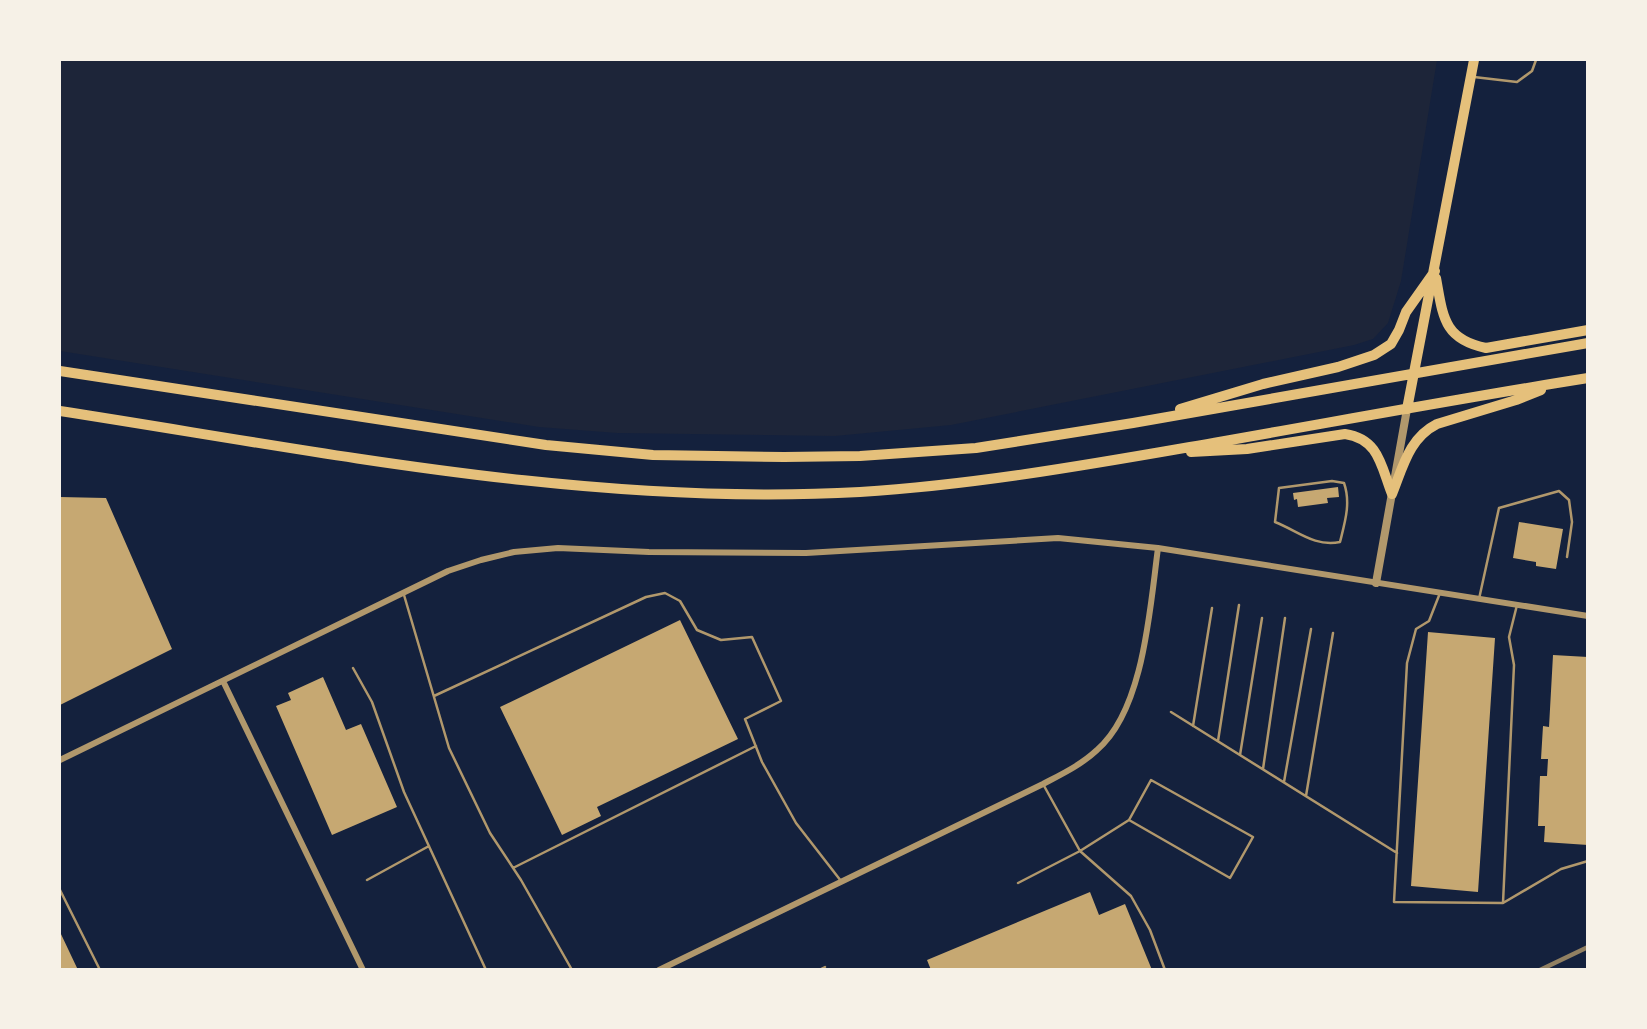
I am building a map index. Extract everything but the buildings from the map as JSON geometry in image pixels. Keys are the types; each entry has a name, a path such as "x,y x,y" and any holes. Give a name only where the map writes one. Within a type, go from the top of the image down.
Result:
{"main road":[{"path":"1407,409 1474,60"},
{"path":"1435,271 1443,316 1452,333 1470,344 1486,348 1587,330"},
{"path":"1133,423 1263,384 1339,367 1374,355 1391,344 1406,312 1435,271"},
{"path":"60,371 472,435 599,451 724,457 860,456 976,448 1587,343"},
{"path":"60,411 543,484 725,495 862,492 981,481 1587,378"},
{"path":"1392,494 1413,443 1427,429 1517,401 1555,383"},
{"path":"1150,454 1247,449 1345,434 1355,435 1365,439 1374,448 1392,494"}],"street":[{"path":"1376,583 1407,409"},
{"path":"60,760 447,571 514,552 558,548 806,554 1058,538 1158,548 1587,616"},
{"path":"659,970 1042,784 1075,767 1099,749 1117,726 1130,702 1139,673 1158,548"},
{"path":"223,681 363,970"}],"lane":[{"path":"1471,76 1517,82 1532,71 1536,60"},
{"path":"1332,481 1344,483 1348,494 1347,513 1340,542 1314,542 1275,522 1279,488 1332,481"},
{"path":"1479,599 1499,508 1559,491 1569,500 1572,522 1567,557"},
{"path":"404,592 449,748 490,833 572,970"},
{"path":"434,696 646,597 665,593 680,601 697,630 721,640 751,637 781,701 745,719 796,823 841,881"},
{"path":"1440,593 1429,621 1416,629 1407,663 1394,902 1503,903 1561,869 1587,860"},
{"path":"1218,741 1239,605"},
{"path":"1503,903 1514,665 1509,637 1517,605"},
{"path":"1193,726 1212,608"},
{"path":"1240,755 1262,618"},
{"path":"1263,769 1285,618"},
{"path":"1284,782 1311,629"},
{"path":"1306,796 1333,633"},
{"path":"353,668 372,702 404,792 486,970"},
{"path":"1171,712 1397,853"},
{"path":"513,868 756,746"},
{"path":"1018,883 1080,851 1129,820 1151,780 1253,837 1230,878 1129,820"},
{"path":"1042,784 1080,851 1131,896 1150,930 1165,970"},
{"path":"367,880 429,846"},
{"path":"60,890 100,970"},
{"path":"819,970 825,967"}],"shaded area":[{"path":"60,60 1437,60 1401,281 1388,323 1373,339 951,425 835,436 617,433 539,427 60,351"}],"railway":[{"path":"1540,970 1588,947"}]}
